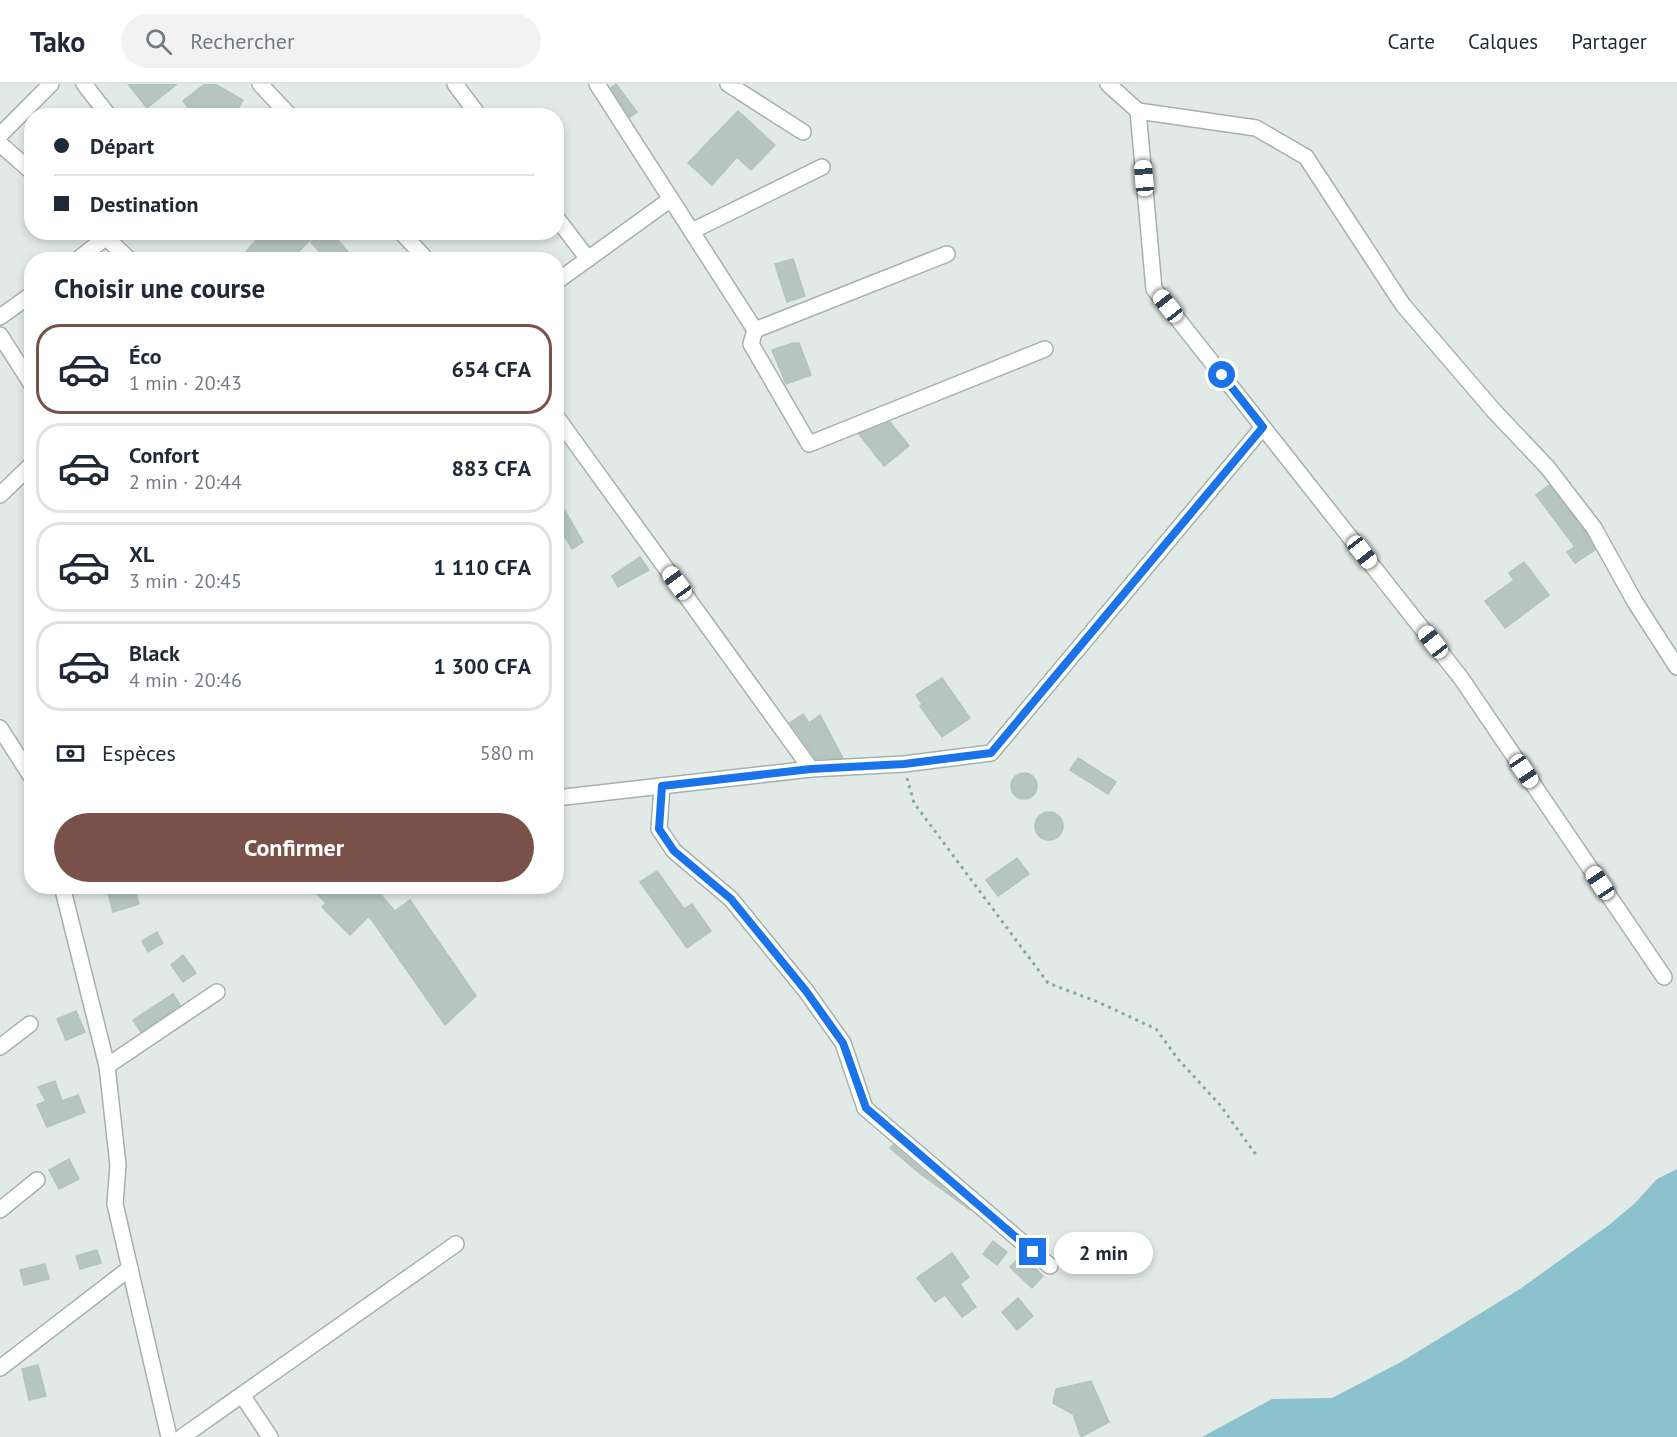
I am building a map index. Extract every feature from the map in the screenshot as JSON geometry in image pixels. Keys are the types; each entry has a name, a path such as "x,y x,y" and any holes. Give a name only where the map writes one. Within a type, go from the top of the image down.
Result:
{"street":[{"path":"27,108 51,84"},
{"path":"84,84 103,108"},
{"path":"260,84 277,108"},
{"path":"455,84 473,108"},
{"path":"597,84 755,330 751,344 809,444 1045,349"},
{"path":"728,84 802,132"},
{"path":"1108,84 1138,111 1256,128 1306,157 1403,305 1494,411 1548,468 1594,528 1635,602 1677,667"},
{"path":"0,135 24,111"},
{"path":"1138,111 1154,289 1461,678 1664,977"},
{"path":"0,144 24,165"},
{"path":"692,231 822,168"},
{"path":"564,276 671,199"},
{"path":"564,228 588,259"},
{"path":"86,252 99,240"},
{"path":"112,240 123,252"},
{"path":"408,240 420,252"},
{"path":"755,330 947,254"},
{"path":"0,317 24,300"},
{"path":"0,335 24,372"},
{"path":"564,427 811,769"},
{"path":"564,797 811,769 904,764 991,753 1263,427"},
{"path":"0,495 24,472"},
{"path":"0,728 24,766"},
{"path":"662,786 659,829 674,851 731,899 806,991 843,1043 866,1108 1050,1266"},
{"path":"64,894 107,1066 118,1165 115,1204 169,1437"},
{"path":"107,1066 217,992"},
{"path":"0,1047 30,1024"},
{"path":"0,1210 38,1180"},
{"path":"182,1437 456,1244"},
{"path":"0,1368 130,1269"},
{"path":"242,1395 270,1437"}],"path":[{"path":"904,764 914,803 1048,983 1098,1002 1156,1029 1178,1059 1220,1105 1257,1156"}],"water":[{"path":"1677,1169 1677,1437 1202,1437 1272,1399 1332,1398 1401,1362 1520,1289 1609,1225 1634,1204 1657,1179"}],"building":[{"path":"128,84 177,84 147,108"},
{"path":"205,84 215,84 243,100 238,108 189,108 183,101"},
{"path":"616,84 637,112 630,117 611,88"},
{"path":"738,111 775,145 751,170 737,157 712,185 688,163"},
{"path":"256,240 310,240 299,252 246,252"},
{"path":"313,240 338,240 348,252 320,252 311,242"},
{"path":"793,259 805,296 787,302 775,264"},
{"path":"799,343 811,375 786,384 772,350"},
{"path":"890,422 909,446 884,466 859,434"},
{"path":"1549,485 1586,533 1595,550 1575,563 1567,552 1575,547 1536,495"},
{"path":"564,509 583,542 572,549 564,535"},
{"path":"640,557 649,570 618,587 612,576"},
{"path":"1524,562 1549,595 1505,628 1485,601 1514,580 1509,573"},
{"path":"942,678 970,718 942,737 920,706 922,704 916,695"},
{"path":"803,714 809,723 820,715 843,758 816,759 790,723"},
{"path":"1078,758 1116,782 1108,794 1070,770"},
{"path":"1024,773 1033,777 1037,786 1033,795 1024,799 1015,795 1011,786 1015,777"},
{"path":"1049,812 1059,816 1063,826 1059,836 1049,840 1039,836 1035,826 1039,816"},
{"path":"1017,858 1029,874 998,896 986,880"},
{"path":"657,871 684,909 692,904 711,931 687,948 640,882"},
{"path":"108,894 136,894 139,904 113,912"},
{"path":"317,894 380,894 395,911 410,900 476,996 445,1025 369,916 350,935 322,907 326,903"},
{"path":"157,932 163,943 148,952 142,941"},
{"path":"183,955 196,973 183,982 171,965"},
{"path":"173,994 180,1005 141,1032 133,1020"},
{"path":"76,1011 85,1032 66,1040 57,1019"},
{"path":"55,1081 62,1101 78,1095 85,1112 47,1127 37,1105 46,1101 38,1087"},
{"path":"893,1145 970,1210 918,1172 890,1148"},
{"path":"69,1159 79,1179 59,1189 49,1170"},
{"path":"993,1241 1007,1252 997,1265 983,1254"},
{"path":"97,1250 101,1263 80,1269 76,1256"},
{"path":"952,1253 969,1277 960,1284 976,1307 962,1317 945,1295 935,1302 917,1278"},
{"path":"1022,1255 1043,1276 1032,1288 1010,1267"},
{"path":"45,1264 49,1279 24,1285 20,1270"},
{"path":"1018,1298 1033,1316 1017,1330 1002,1312"},
{"path":"38,1365 46,1396 29,1400 22,1369"},
{"path":"1091,1381 1109,1422 1081,1437 1073,1414 1053,1403 1056,1389"}],"route":[{"path":"1033,1252 866,1108 843,1043 806,991 731,899 674,851 659,829 662,786 811,769 904,764 991,753 1263,427 1222,375"}]}
